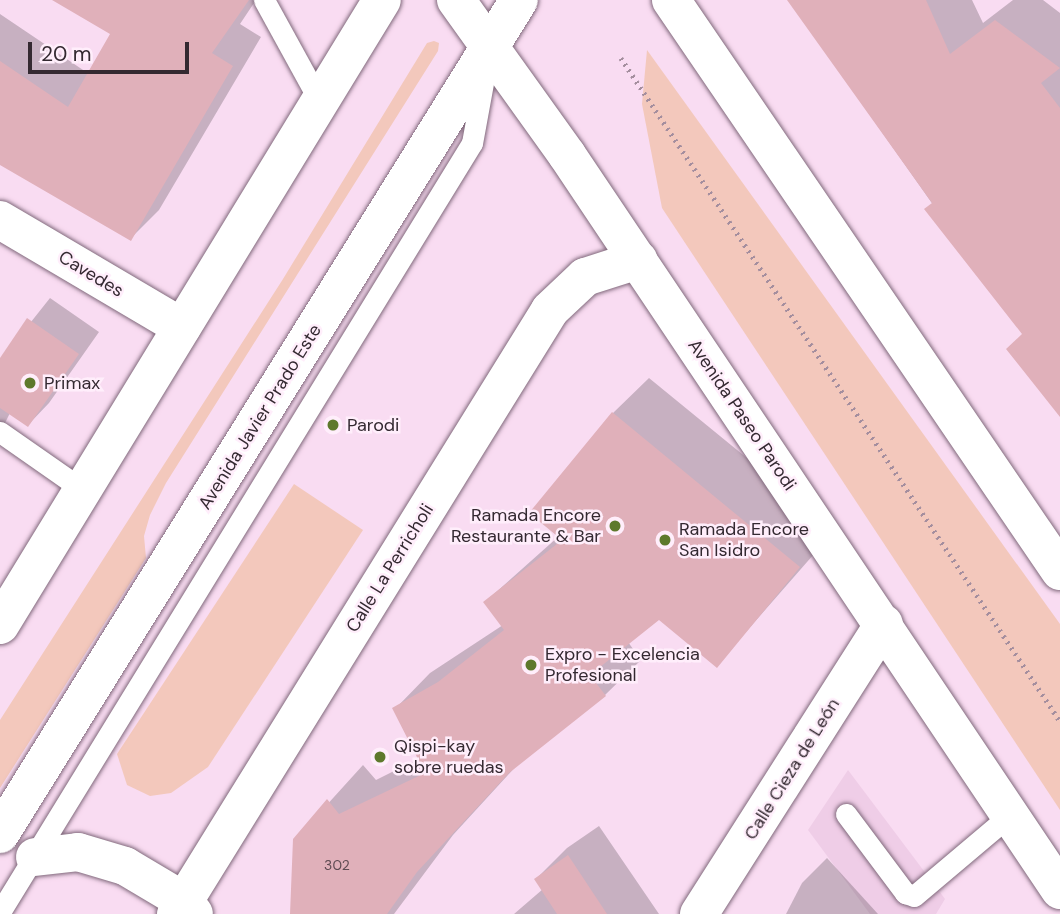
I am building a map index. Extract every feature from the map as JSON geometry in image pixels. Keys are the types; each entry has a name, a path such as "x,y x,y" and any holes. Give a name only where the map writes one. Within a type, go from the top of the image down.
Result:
{"street":[{"path":"0,625 382,0"},
{"name":"Avenida Paseo Parodi","path":"456,0 638,260 1060,890"},
{"name":"Avenida Javier Prado Este","path":"0,834 519,0"},
{"path":"671,0 1060,571"},
{"name":"Cavedes","path":"0,220 182,327"},
{"name":"Calle La Perricholi","path":"185,910 550,310 585,277 638,260"},
{"name":"Calle Cieza de León","path":"699,914 884,624"},
{"path":"35,857 78,852 125,866 185,910"}],"lane":[{"path":"264,0 320,102"},
{"path":"0,912 472,143 490,48"},
{"path":"0,432 83,490"},
{"path":"846,814 905,893 914,896 1010,815"}],"path":[{"path":"621,58 1060,721"}],"shaded area":[{"path":"427,43 439,43 438,51 166,483 150,515 144,536 146,558 0,788 0,720 283,279"},
{"path":"647,50 1060,624 1060,810 662,208 642,104"},
{"path":"294,484 363,530 208,767 171,793 150,796 127,785 117,754"},
{"path":"848,770 945,899 936,914 870,914 808,830"}],"building":[{"path":"52,0 249,0 212,53 233,66 131,241 0,165 0,61 68,107 110,34"},
{"path":"787,0 926,0 950,54 995,20 1060,68 1041,83 1060,108 1060,417 1006,349 1022,334 924,209 932,203"},
{"name":"Primax","path":"27,318 79,354 28,427 0,408 0,358"},
{"path":"612,412 800,567 717,668 659,620 590,675 606,696 509,773 417,872 387,914 290,914 293,839 327,799 339,814 425,773 392,708 438,682 504,630 483,602 562,540 529,513"},
{"path":"568,855 607,914 557,914 534,879"}],"place":[{"name":"Primax","path":"30,383"},
{"name":"Parodi","path":"333,425"},
{"name":"Ramada Encore Restaurante & Bar","path":"615,526"},
{"name":"Ramada Encore San Isidro","path":"665,540"},
{"name":"Expro - Excelencia Profesional","path":"531,665"},
{"name":"Qispi-kay sobre ruedas","path":"380,757"}]}
